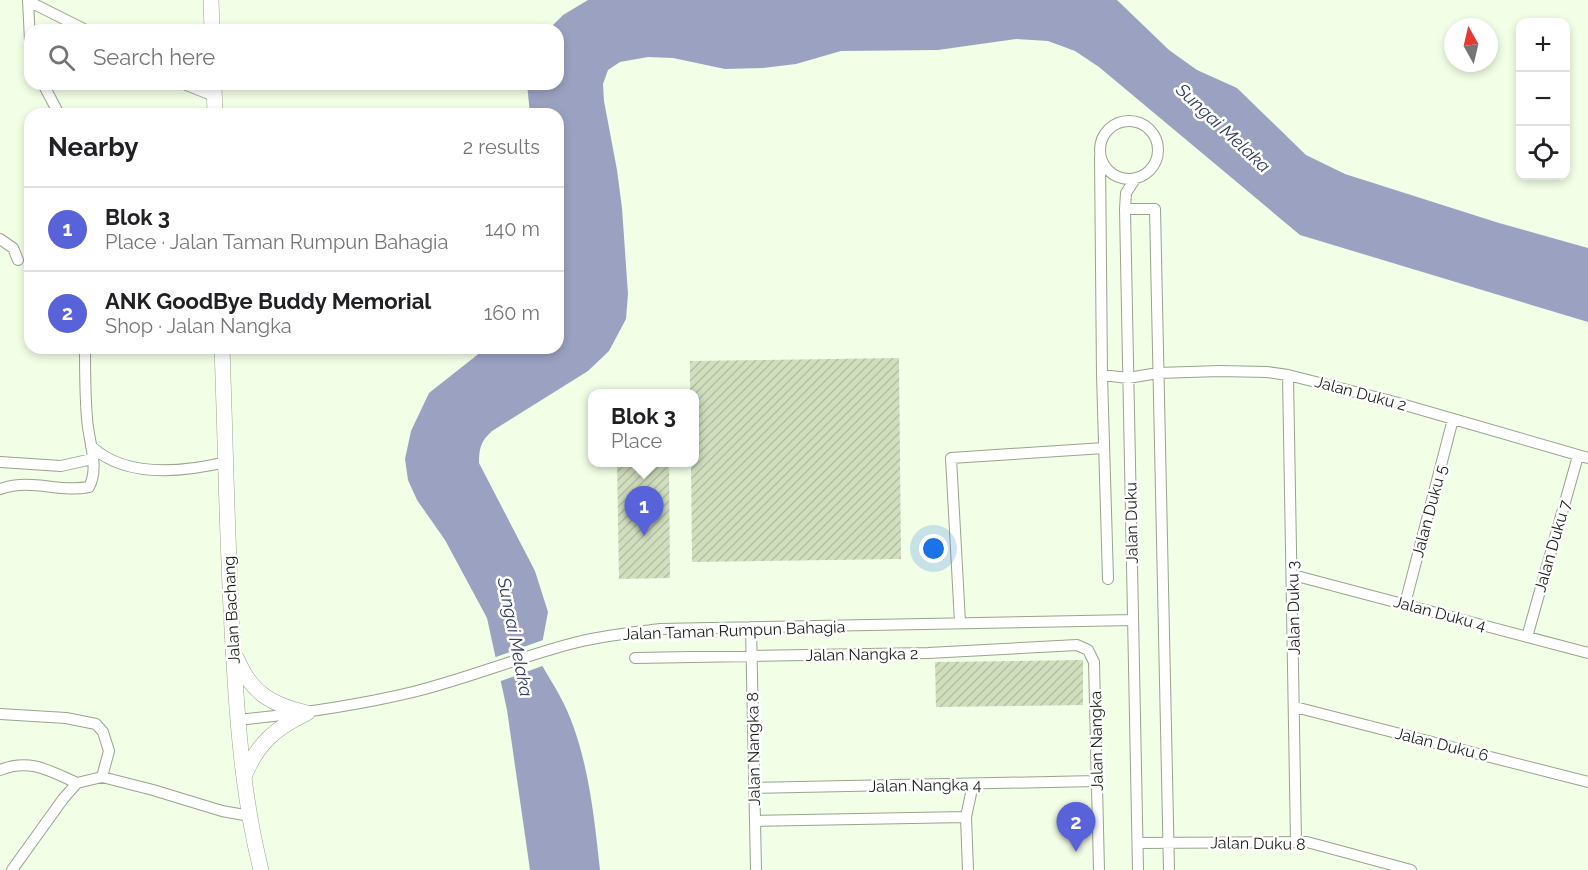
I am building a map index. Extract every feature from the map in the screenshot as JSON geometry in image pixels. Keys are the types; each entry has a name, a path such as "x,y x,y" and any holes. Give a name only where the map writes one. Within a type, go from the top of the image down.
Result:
{"street":[{"path":"210,0 212,24"},
{"path":"29,24 28,1 74,24"},
{"path":"46,90 56,108"},
{"path":"214,90 215,108"},
{"path":"1100,156 1102,165 1109,172 1127,180 1135,179 1144,176 1156,162 1157,142 1145,126 1126,121 1108,130 1102,137 1100,146 1100,156 1102,375 1108,579"},
{"name":"Jalan Duku","path":"1135,179 1126,193 1125,209 1138,870"},
{"path":"1125,209 1155,209 1169,870"},
{"path":"0,239 13,248 18,261"},
{"path":"0,489 23,484 80,489 89,487 93,480 93,459 87,420 85,354"},
{"name":"Jalan Bachang","path":"222,354 233,648 238,720 244,777 261,870"},
{"name":"Jalan Duku 2","path":"1102,375 1128,378 1158,373 1267,372 1288,375 1360,393 1583,457"},
{"name":"Jalan Duku 3","path":"1288,375 1296,842"},
{"name":"Jalan Duku 5","path":"1405,604 1453,419"},
{"path":"91,446 112,461 142,468 179,470 226,462"},
{"path":"960,622 951,458 1104,448"},
{"name":"Jalan Duku 7","path":"1527,637 1583,457"},
{"path":"0,462 61,466 93,459"},
{"name":"Jalan Duku 4","path":"1293,575 1588,653"},
{"name":"Jalan Taman Rumpun Bahagia","path":"238,720 307,713 412,692 476,675 568,644 612,635 660,629 1133,620"},
{"name":"Jalan Nangka 8","path":"751,627 756,870"},
{"name":"Jalan Nangka 2","path":"635,658 928,653 1077,645 1088,650"},
{"path":"233,648 249,682 261,695 275,703 307,713"},
{"name":"Jalan Nangka","path":"1088,650 1094,662 1099,870"},
{"name":"Jalan Duku 6","path":"1295,707 1588,782"},
{"path":"244,777 254,755 271,736 284,724 307,713"},
{"path":"0,714 66,718 96,724 104,732 109,751 102,777"},
{"path":"0,770 15,764 42,767 77,783"},
{"path":"12,870 77,783 102,777 222,811 250,816"},
{"name":"Jalan Nangka 4","path":"754,788 1096,781"},
{"path":"968,870 966,817 973,784"},
{"path":"754,821 966,817"},
{"name":"Jalan Duku 8","path":"1138,843 1307,842 1411,870"}],"water":[{"name":"Sungai Melaka","path":"588,0 1117,0 1169,50 1197,70 1237,88 1306,155 1345,174 1499,223 1588,248 1588,322 1300,235 1099,67 1075,51 1048,41 1016,39 938,50 841,51 796,64 763,68 725,69 673,58 648,57 620,62 608,70 603,84 622,208 628,294 626,319 609,351 588,371 492,431 485,438 479,453 479,463 535,571 548,612 539,660 564,704 579,743 589,785 600,870 530,870 507,710 487,618 445,540 417,500 408,480 405,459 411,431 429,393 478,354 564,354 564,108 529,108 528,90 564,90 564,24 554,24 563,15"}],"pier":[{"path":"546,639 542,660 545,665 498,682 493,658"}],"building":[{"path":"899,358 901,559 692,562 691,467 699,467 699,389 690,389 690,361"},
{"path":"617,467 669,467 670,578 619,579"},
{"path":"1083,660 1083,705 936,707 935,662"}],"place":[{"name":"Blok 3","path":"644,536"},
{"name":"ANK GoodBye Buddy Memorial","path":"1076,852"}]}
